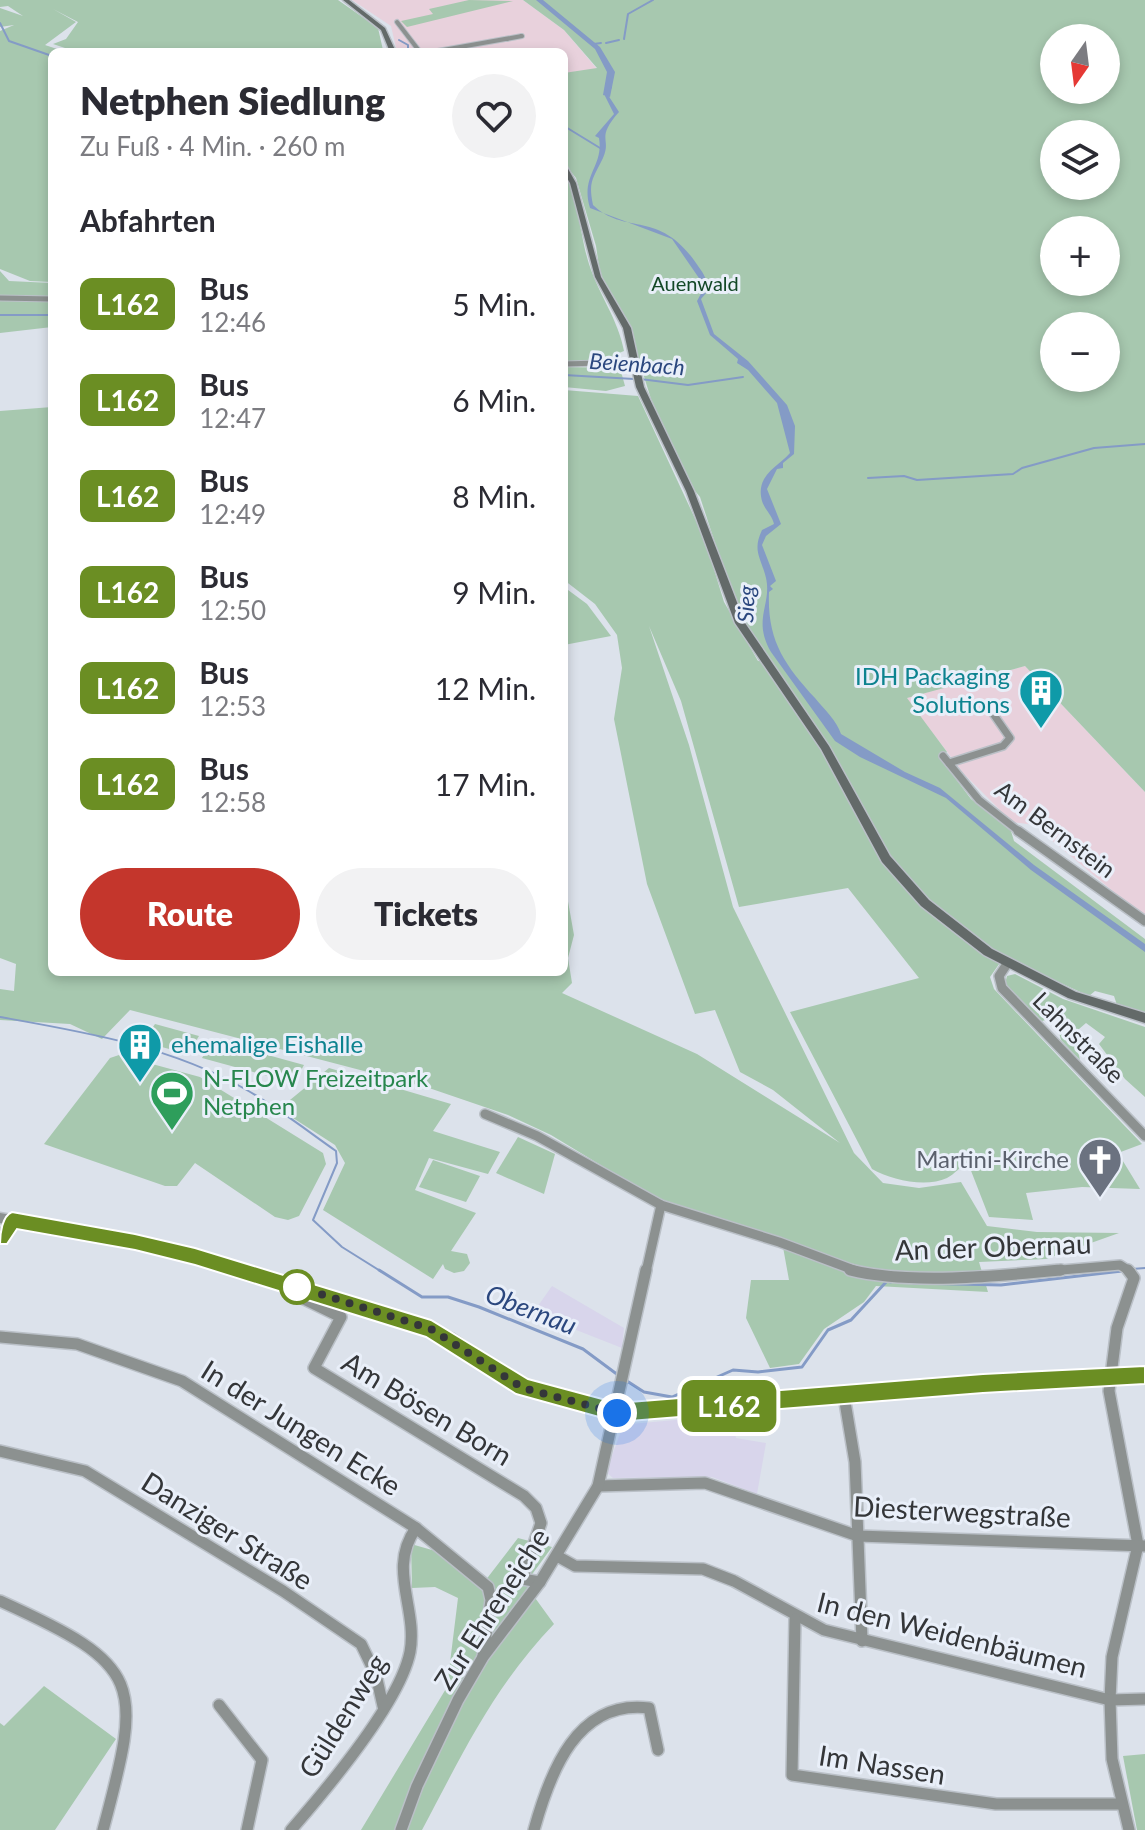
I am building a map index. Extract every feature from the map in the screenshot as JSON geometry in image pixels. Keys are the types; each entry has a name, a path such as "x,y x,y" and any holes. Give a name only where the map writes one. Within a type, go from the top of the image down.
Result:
{"main road":[{"path":"346,0 378,23 391,48"},
{"path":"568,174 598,277 627,328 640,387 695,503 740,623 825,748 878,848 898,875 936,914 1007,964 1081,998 1145,1018"}],"street":[{"path":"397,22 417,48"},
{"path":"455,48 507,39"},
{"path":"0,298 48,299"},
{"path":"568,364 634,362"},
{"name":"Am Bernstein","path":"994,715 1010,738 1003,746 946,760 979,800 1006,822 1145,921"},
{"name":"Lahnstraße","path":"1007,964 999,976 1002,988 1145,1136"},
{"name":"An der Obernau","path":"485,1114 537,1136 661,1205 779,1242 852,1271 876,1275 995,1276 1123,1267 1134,1274 1139,1288 1126,1296 1108,1375"},
{"path":"617,1413 661,1205"},
{"path":"0,1239 6,1219 135,1242 289,1284 431,1329 523,1388 617,1413 1108,1375 1145,1375"},
{"name":"Am Bösen Born","path":"289,1284 298,1296 341,1317 339,1326 314,1368 524,1496 536,1508 541,1523 531,1544 522,1579 540,1582"},
{"name":"In der Jungen Ecke","path":"0,1337 77,1344 182,1381 416,1528 485,1583 491,1600 483,1657"},
{"path":"1108,1375 1142,1546 1112,1657 1110,1700 1112,1759 1120,1804 1129,1830"},
{"path":"844,1396 855,1462 862,1641"},
{"name":"Zur Ehreneiche","path":"401,1830 417,1786 483,1657 540,1582 598,1486 617,1413"},
{"name":"Danziger Straße","path":"0,1451 85,1471 283,1591 361,1644 376,1675 383,1706"},
{"name":"Diesterwegstraße","path":"598,1486 705,1483 858,1536 1142,1546"},
{"name":"Güldenweg","path":"291,1830 345,1769 383,1706 409,1652 409,1606 402,1586 401,1556 405,1539 416,1528"},
{"name":"In den Weidenbäumen","path":"557,1556 575,1566 703,1569 721,1574 795,1619 862,1641 1110,1700 1145,1699"},
{"path":"0,1601 76,1635 99,1651 121,1677 127,1691 130,1722 103,1830"},
{"name":"Im Nassen","path":"795,1619 792,1775 961,1802 1045,1808 1120,1804"},
{"path":"534,1830 541,1802 563,1756 602,1710 633,1703 649,1708 658,1750"},
{"path":"219,1705 262,1760 247,1830"}],"shaded area":[{"path":"352,0 523,0 564,30 597,69 568,73 568,48 396,48 391,26"},
{"path":"1025,666 1145,792 1145,918 1048,837 1042,826 1012,822 964,774 906,698"},
{"path":"552,1286 624,1328 622,1348 533,1313"},
{"path":"732,1415 736,1438 766,1443 757,1494 712,1477 613,1478 606,1472 621,1431 630,1424"}],"green space":[{"path":"0,0 338,0 378,28 383,48 65,48 53,44 66,39 78,22 53,9 76,22 45,45 54,48 48,48 48,282 30,281 0,269 0,31 14,25 0,27 0,8 23,16 8,6 0,7"},
{"path":"469,0 513,1 407,27 401,21 433,14 429,9"},
{"name":"Auenwald","path":"523,0 1145,0 1145,792 1025,666 907,698 947,752 939,757 971,799 1011,831 1014,841 1145,939 1145,1012 1117,1005 1114,996 1095,991 1089,996 1004,957 990,977 994,989 1142,1144 1118,1153 1140,1189 1082,1187 1026,1193 1033,1220 989,1217 968,1163 947,1178 929,1182 899,1179 872,1169 790,1012 919,978 848,888 739,907 681,701 649,626 689,745 733,907 854,1153 883,1183 919,1188 961,1182 987,1226 1037,1232 1119,1233 1046,1259 979,1262 988,1292 876,1286 864,1302 824,1329 799,1364 770,1368 746,1318 751,1280 789,1280 783,1247 665,1204 551,1135 508,1115 429,1088 130,1010 102,1039 70,1024 0,1020 0,989 14,991 16,964 0,958 0,411 48,407 48,976 568,976 568,958 572,983 562,993 697,1054 840,1143 773,1090 740,1072 715,1010 695,1014 647,884 614,719 622,668 617,635 595,604 568,583 568,390 638,396 705,540 724,602 758,661 766,660 737,610 700,497 691,486 655,412 629,328 600,273 596,246 576,178 568,168 568,72 597,68 564,30"},
{"path":"568,181 589,264 621,339 624,351 619,353 619,359 568,362"},
{"path":"0,271 9,281 48,283 48,327 0,333"},
{"path":"568,367 620,368 625,386 606,391 568,387"},
{"path":"568,590 587,604 611,636 568,644"},
{"path":"568,901 574,935 568,958"},
{"path":"1015,974 1063,999 1145,1027 1145,1097 1125,1079 1099,1044 1105,1037 1086,1023 1079,1029 1076,1043 1080,1060 1061,1040 1057,1025 1049,1019 1042,1021 1005,984 1007,976"},
{"path":"155,1024 199,1036 188,1054 143,1042"},
{"path":"213,1040 304,1065 294,1083 202,1058"},
{"name":"N-FLOW Freizeitpark Netphen","path":"119,1055 200,1077 323,1153 326,1164 299,1216 288,1220 275,1217 195,1163 177,1186 165,1186 44,1144 110,1058"},
{"path":"329,1068 451,1104 433,1131 500,1152 488,1174 429,1158 415,1190 476,1213 451,1251 467,1254 470,1263 464,1271 454,1273 445,1269 443,1264 433,1279 323,1210 345,1163 335,1145 279,1109"},
{"path":"518,1137 555,1154 544,1194 496,1173"},
{"path":"433,1160 480,1176 466,1202 419,1187"},
{"path":"518,1538 552,1547 525,1584 554,1624 496,1697 422,1830 361,1830 447,1687 458,1598 435,1587 412,1588 411,1544 446,1554 485,1581"},
{"path":"44,1686 116,1739 55,1830 0,1830 0,1723 4,1726"},
{"path":"1145,1754 1145,1830 1137,1830 1123,1756"}],"water":[{"path":"608,78 612,87 608,95 619,112 606,133 605,151 592,180 591,190 593,205 604,213 590,208 588,187 600,148 599,138 595,136 614,114 605,96"},
{"path":"627,222 656,229 669,236 682,246 706,280 707,292 701,299 714,334 748,361 787,405 795,426 794,454 783,463 783,468 777,469 767,489 781,524 766,536 762,545 776,581 769,592 771,624 780,650 794,674 830,715 841,734 905,772 940,788 1034,865 1145,944 1145,952 1031,870 946,798 860,757 835,741 771,652 763,630 767,588 758,549 762,530 774,524 762,501 762,484 769,472 790,453 777,403 748,370 737,363 738,359 710,335 697,301 703,290 701,281 672,239"}],"waterway":[{"name":"Sieg","path":"539,0 598,48 611,72 607,95"},
{"path":"624,39 628,14 653,0"},
{"path":"0,23 9,41 48,55"},
{"path":"399,40 408,48"},
{"path":"606,43 619,40"},
{"name":"Sieg","path":"594,44 601,43"},
{"path":"568,128 600,148"},
{"name":"Beienbach","path":"0,315 48,315"},
{"name":"Beienbach","path":"568,375 634,379"},
{"name":"Beienbach","path":"640,379 688,385 743,377"},
{"path":"868,478 904,476 917,480 1013,474 1022,468 1094,448 1145,444"},
{"name":"Obernau","path":"0,1017 95,1035 157,1051 216,1074 268,1103 336,1151 337,1163 313,1220 342,1247 382,1272"},
{"name":"Obernau","path":"1132,1269 1145,1268"},
{"name":"Obernau","path":"379,1270 422,1297 448,1297 479,1307 583,1349 618,1375"},
{"name":"Obernau","path":"913,1283 1001,1285 1122,1271 1111,1272"},
{"name":"Obernau","path":"627,1381 644,1392 672,1397 733,1370 758,1372 802,1367 828,1330 851,1320 887,1281 891,1282"}],"bus line":[{"name":"L162","path":"0,1239 12,1220 77,1230 195,1257 431,1329 466,1348 523,1388 617,1413 1108,1375 1145,1375"}],"place":[{"name":"IDH Packaging Solutions","path":"1041,730"},
{"name":"ehemalige Eishalle","path":"140,1084"},
{"name":"N-FLOW Freizeitpark Netphen","path":"172,1132"},
{"name":"Martini-Kirche","path":"1100,1199"}],"route":[{"path":"297,1287 289,1284 431,1329 466,1348 523,1388 617,1413"}]}
